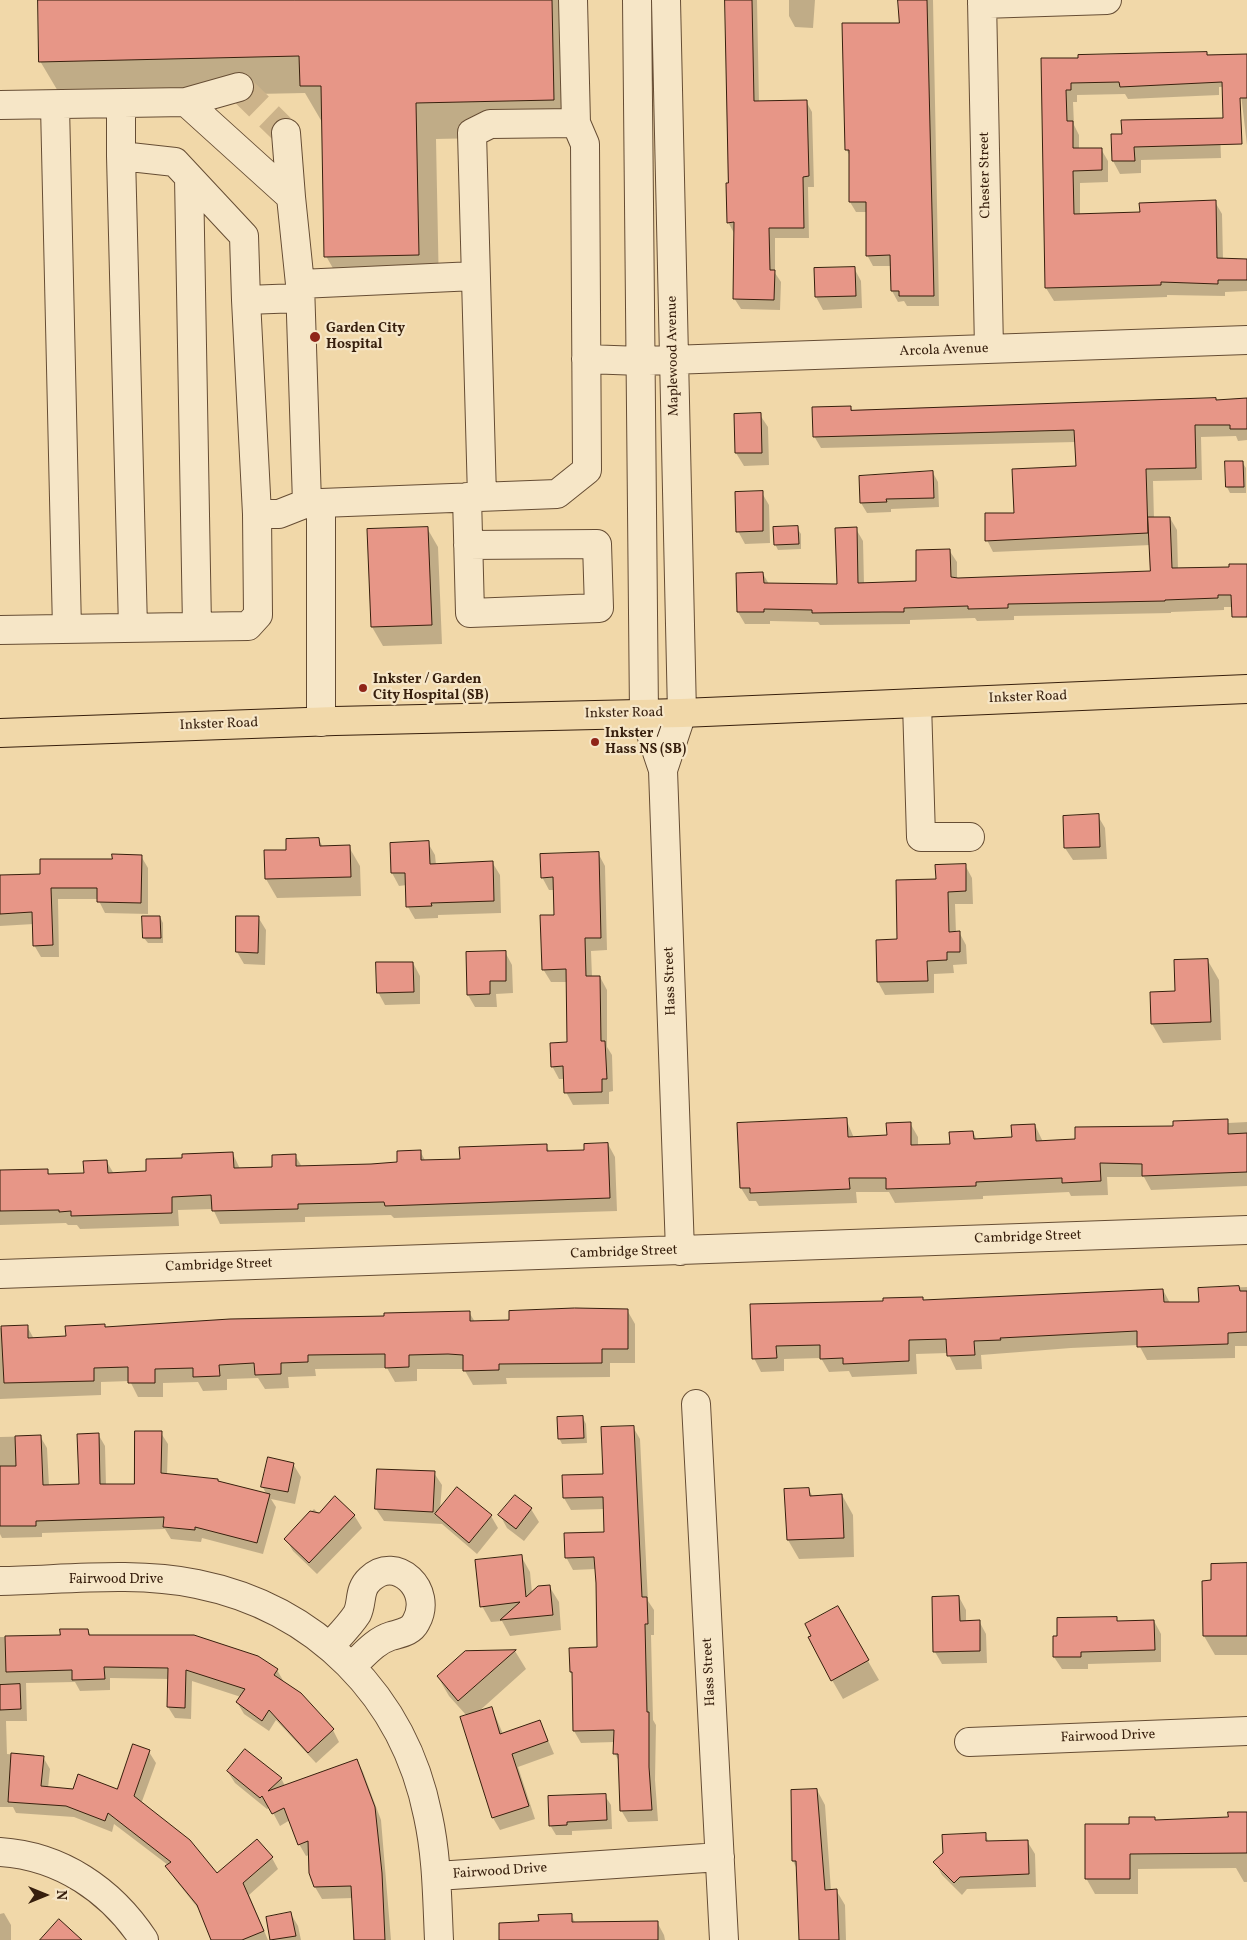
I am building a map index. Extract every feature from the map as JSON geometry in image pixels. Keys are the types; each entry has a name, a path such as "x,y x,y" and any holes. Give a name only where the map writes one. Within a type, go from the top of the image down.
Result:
{"main road":[{"name":"Inkster Road","path":"0,733 321,722 682,713 1247,689"}],"street":[{"path":"256,514 279,514 314,503 557,494 587,470 585,144 576,123 573,0"},
{"path":"982,2 1107,0"},
{"name":"Chester Street","path":"982,2 990,349"},
{"path":"663,770 644,713 637,4 666,4"},
{"name":"Maplewood Avenue","path":"666,4 682,713"},
{"path":"0,105 55,106 186,102 239,87"},
{"path":"186,102 291,196"},
{"path":"121,104 133,628"},
{"path":"55,106 67,629"},
{"path":"468,545 598,544 599,608 470,613 468,545 474,497 475,276 472,133 490,124 576,123"},
{"path":"286,133 300,291 314,503 321,722"},
{"path":"0,630 248,626 258,615 256,514 244,236 175,162 121,156"},
{"path":"189,177 197,627"},
{"path":"246,300 300,291 475,276"},
{"name":"Arcola Avenue","path":"586,359 640,361 1247,340"},
{"path":"917,703 921,837 970,837"},
{"name":"Hass Street","path":"680,1251 663,770 682,713"},
{"name":"Cambridge Street","path":"0,1274 1247,1230"},
{"name":"Hass Street","path":"696,1404 724,1940"},
{"path":"330,1646 358,1612 363,1586 371,1577 380,1573 390,1572 400,1573 411,1578 418,1587 421,1597 421,1611 412,1628 379,1641 352,1666"},
{"name":"Fairwood Drive","path":"0,1581 148,1578 196,1584 255,1600 290,1619 330,1646 352,1666 388,1713 409,1754 419,1779 428,1815 436,1876 720,1857"},
{"name":"Fairwood Drive","path":"969,1742 1247,1732"},
{"path":"0,1852 41,1860 72,1872 103,1891 139,1932"},
{"path":"436,1876 439,1940"}],"building":[{"path":"38,0 552,0 554,100 416,103 419,255 324,257 321,86 300,86 299,56 39,62"},
{"path":"725,0 752,0 754,101 807,100 809,176 803,177 804,228 769,228 770,270 775,270 774,300 733,299 734,222 727,223"},
{"path":"898,0 927,0 934,296 899,296 899,291 891,291 890,255 866,256 866,202 849,202 849,150 845,150 842,23 899,23"},
{"path":"1207,52 1207,55 1247,54 1247,98 1240,98 1242,144 1134,147 1135,161 1112,161 1111,134 1122,134 1121,120 1223,118 1222,82 1120,87 1119,82 1071,83 1071,90 1066,90 1067,121 1073,121 1073,148 1102,148 1102,170 1073,171 1074,214 1140,212 1139,203 1216,200 1217,258 1247,259 1247,280 1218,280 1218,284 1161,282 1161,285 1045,288 1041,58 1078,58 1078,55"},
{"path":"855,267 856,296 815,297 814,268"},
{"path":"1216,398 1216,400 1247,398 1247,429 1230,429 1230,425 1195,425 1196,468 1146,469 1148,533 985,541 985,513 1014,513 1012,469 1076,466 1074,430 813,437 812,407 851,406 851,410"},
{"path":"761,413 762,453 735,453 734,414"},
{"path":"1225,461 1243,461 1244,487 1226,487"},
{"path":"933,471 934,498 886,499 887,502 860,503 859,476"},
{"path":"763,491 763,531 736,532 735,492"},
{"path":"1148,517 1170,517 1172,568 1229,567 1229,564 1247,564 1247,617 1232,617 1231,595 1218,595 1218,598 1165,601 1008,604 1008,608 968,609 968,606 904,608 904,612 812,613 812,610 764,609 764,612 737,612 736,573 763,572 764,583 837,584 835,528 857,527 858,583 916,581 916,550 950,549 951,577 958,578 1150,571"},
{"path":"798,526 799,544 774,545 773,527"},
{"path":"428,527 432,625 371,627 367,529"},
{"path":"1099,814 1100,847 1064,848 1063,816"},
{"path":"319,838 320,846 350,845 351,877 265,879 264,850 286,850 286,839"},
{"path":"429,841 430,864 493,861 494,901 431,903 432,906 406,907 405,873 391,873 390,843"},
{"path":"599,852 601,938 585,938 586,976 600,976 601,1041 605,1041 607,1079 602,1079 602,1092 564,1093 563,1066 551,1067 550,1043 567,1042 566,969 542,970 540,915 554,915 553,877 541,878 540,854"},
{"path":"112,854 142,855 141,903 97,902 97,888 51,888 53,945 33,946 32,912 0,914 0,875 40,874 40,859 112,859"},
{"path":"966,864 966,891 948,892 949,932 960,931 960,952 947,952 947,960 927,961 928,981 877,982 876,940 897,939 896,880 936,879 935,865"},
{"path":"142,916 160,916 161,938 143,938"},
{"path":"236,916 259,916 258,953 236,952"},
{"path":"506,951 506,981 490,981 490,994 467,995 466,952"},
{"path":"1208,959 1211,1022 1151,1024 1150,992 1175,991 1174,960"},
{"path":"376,962 413,962 414,992 377,993"},
{"path":"847,1118 848,1137 887,1135 886,1123 911,1122 911,1145 950,1144 949,1132 973,1131 974,1139 1012,1137 1011,1125 1035,1124 1036,1141 1075,1139 1075,1127 1173,1126 1173,1121 1228,1119 1228,1134 1247,1133 1247,1172 1142,1176 1142,1164 1100,1163 1101,1181 1062,1183 1062,1178 976,1182 976,1186 886,1189 886,1178 849,1178 850,1189 750,1193 750,1188 740,1188 737,1123"},
{"path":"608,1143 610,1198 385,1206 384,1202 298,1204 298,1209 212,1211 211,1195 172,1197 172,1213 71,1216 71,1211 59,1212 59,1210 0,1211 0,1170 48,1169 48,1174 84,1173 83,1161 107,1160 108,1173 146,1171 146,1159 182,1158 182,1154 233,1152 234,1168 272,1167 272,1155 296,1154 296,1166 371,1164 397,1162 397,1151 421,1150 421,1160 460,1159 459,1147 547,1144 547,1151 584,1150 584,1144"},
{"path":"1239,1286 1240,1291 1247,1291 1247,1332 1228,1333 1228,1344 1137,1347 1137,1331 974,1341 975,1355 947,1356 946,1339 909,1340 909,1361 843,1364 843,1358 820,1359 820,1345 776,1346 777,1358 752,1359 750,1304 883,1301 883,1298 923,1297 923,1300 1163,1289 1164,1302 1199,1302 1198,1288"},
{"path":"575,1308 628,1309 628,1349 602,1349 602,1363 499,1364 499,1370 463,1371 463,1355 409,1355 409,1367 385,1368 385,1354 308,1355 308,1362 281,1363 281,1374 255,1375 254,1363 219,1365 220,1376 193,1377 193,1368 155,1369 155,1383 128,1383 128,1367 94,1368 94,1381 4,1383 1,1326 28,1325 28,1338 66,1336 65,1326 105,1324 105,1327 230,1319 384,1316 384,1313 470,1311 470,1321 509,1320 509,1311"},
{"path":"583,1416 584,1438 558,1439 557,1417"},
{"path":"634,1426 642,1597 647,1597 648,1624 645,1624 647,1712 649,1712 649,1767 652,1810 620,1811 618,1754 613,1754 614,1730 573,1731 572,1672 570,1672 569,1648 597,1647 596,1583 594,1557 565,1558 564,1533 604,1532 603,1497 563,1498 562,1475 603,1474 601,1427"},
{"path":"135,1431 162,1431 161,1473 218,1479 218,1481 270,1494 257,1543 195,1527 195,1530 163,1527 164,1517 36,1521 36,1526 0,1526 0,1466 16,1466 15,1436 41,1435 43,1485 79,1484 77,1434 99,1433 100,1484 134,1484"},
{"path":"268,1457 294,1463 288,1492 261,1487"},
{"path":"377,1469 435,1471 433,1512 375,1509"},
{"path":"457,1487 492,1515 469,1543 435,1514"},
{"path":"809,1488 810,1496 842,1494 844,1538 787,1540 784,1489"},
{"path":"515,1495 532,1508 516,1529 498,1515"},
{"path":"335,1496 355,1515 309,1563 284,1539 310,1511 319,1513"},
{"path":"522,1555 526,1597 538,1586 550,1585 553,1615 500,1620 520,1602 480,1607 475,1560"},
{"path":"1247,1563 1247,1636 1203,1636 1202,1581 1211,1580 1211,1564"},
{"path":"959,1596 960,1621 980,1620 980,1651 933,1652 932,1597"},
{"path":"838,1606 869,1660 831,1681 808,1637 811,1636 805,1624"},
{"path":"1117,1617 1117,1621 1154,1620 1155,1650 1081,1652 1081,1657 1053,1657 1053,1636 1057,1636 1057,1618"},
{"path":"60,1629 88,1629 89,1635 194,1635 258,1656 278,1669 274,1675 301,1693 334,1729 308,1753 269,1710 262,1721 236,1702 245,1689 186,1670 185,1708 167,1707 168,1668 104,1667 105,1679 72,1680 72,1670 6,1672 5,1636 60,1635"},
{"path":"516,1650 458,1701 437,1676 465,1651"},
{"path":"20,1684 21,1709 0,1710 0,1685"},
{"path":"492,1707 500,1734 540,1720 548,1741 512,1754 529,1806 492,1818 460,1717"},
{"path":"133,1744 150,1750 134,1796 190,1840 217,1873 257,1839 273,1857 243,1883 264,1931 242,1940 211,1940 197,1905 165,1866 171,1862 108,1813 105,1821 66,1806 8,1802 11,1753 44,1756 41,1786 73,1789 78,1774 117,1789"},
{"path":"245,1749 282,1778 268,1791 357,1759 375,1807 382,1873 385,1940 354,1940 351,1886 314,1887 309,1873 308,1841 298,1845 284,1808 272,1814 262,1796 260,1798 227,1771"},
{"path":"817,1789 825,1890 837,1889 839,1940 799,1940 796,1861 792,1861 791,1790"},
{"path":"606,1794 607,1820 567,1822 567,1825 549,1826 548,1796"},
{"path":"1228,1812 1247,1812 1247,1853 1130,1854 1130,1879 1085,1879 1085,1824 1129,1824 1129,1817 1155,1817 1155,1820 1228,1817"},
{"path":"986,1833 986,1841 1028,1840 1029,1874 960,1877 954,1883 933,1862 943,1853 942,1835"},
{"path":"291,1912 296,1936 270,1940 266,1917"},
{"path":"572,1914 572,1922 658,1921 658,1940 499,1940 499,1923 539,1921 538,1915"},
{"path":"59,1919 82,1940 40,1940"}],"tunnel":[{"path":"239,87 286,133"}],"place":[{"name":"Garden City Hospital","path":"315,337"},
{"name":"Inkster / Garden City Hospital (SB)","path":"363,688"},
{"name":"Inkster / Hass NS (SB)","path":"595,742"}]}
